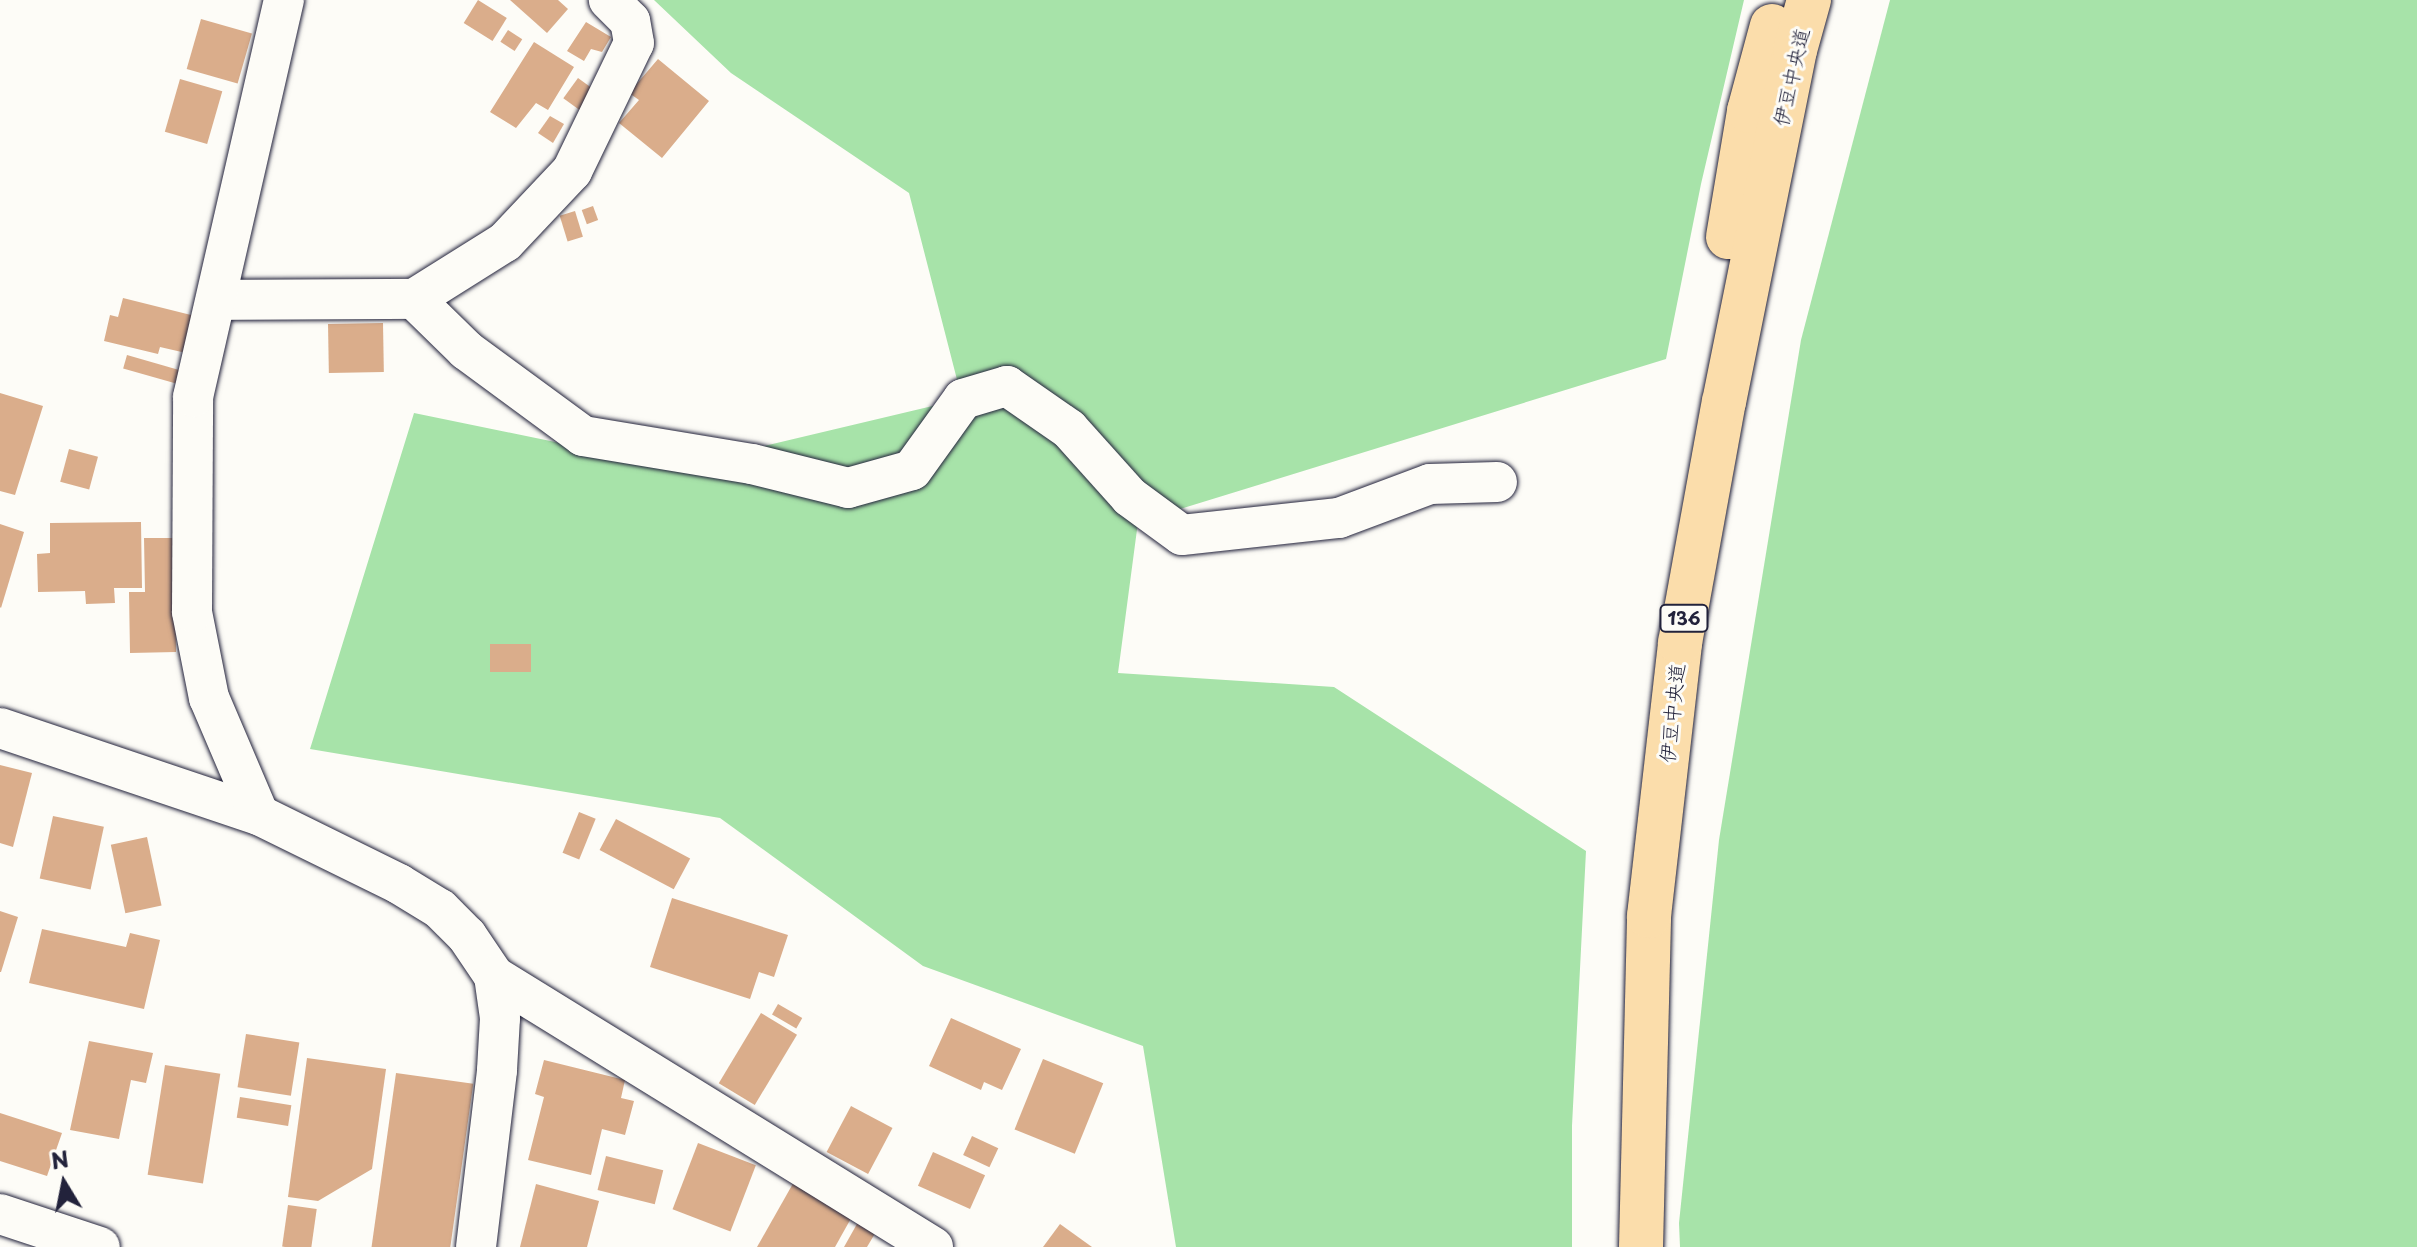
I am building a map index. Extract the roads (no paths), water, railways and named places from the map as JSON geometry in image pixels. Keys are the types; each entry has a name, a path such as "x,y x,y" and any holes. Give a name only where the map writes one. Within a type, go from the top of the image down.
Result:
{"highway":[{"name":"伊豆中央道","path":"1615,1247 1626,906 1662,606 1749,111 1779,0"},
{"name":"伊豆中央道","path":"1641,1247 1649,916 1680,643 1736,341 1795,50 1809,0"}],"street":[{"path":"216,300 414,299 505,242 572,171 634,43 630,21 609,0"},
{"path":"259,815 209,698 192,612 193,397 216,300 272,3"},
{"path":"414,299 466,350 583,436 752,464 848,488 912,470 963,399 1007,386 1069,429 1130,497 1182,535 1339,518 1430,484 1497,482"},
{"path":"0,728 259,815 399,884 440,909 467,936 494,976 933,1247"},
{"path":"476,1247 497,1070 500,1018 494,976"},
{"path":"0,1214 100,1247"}]}
